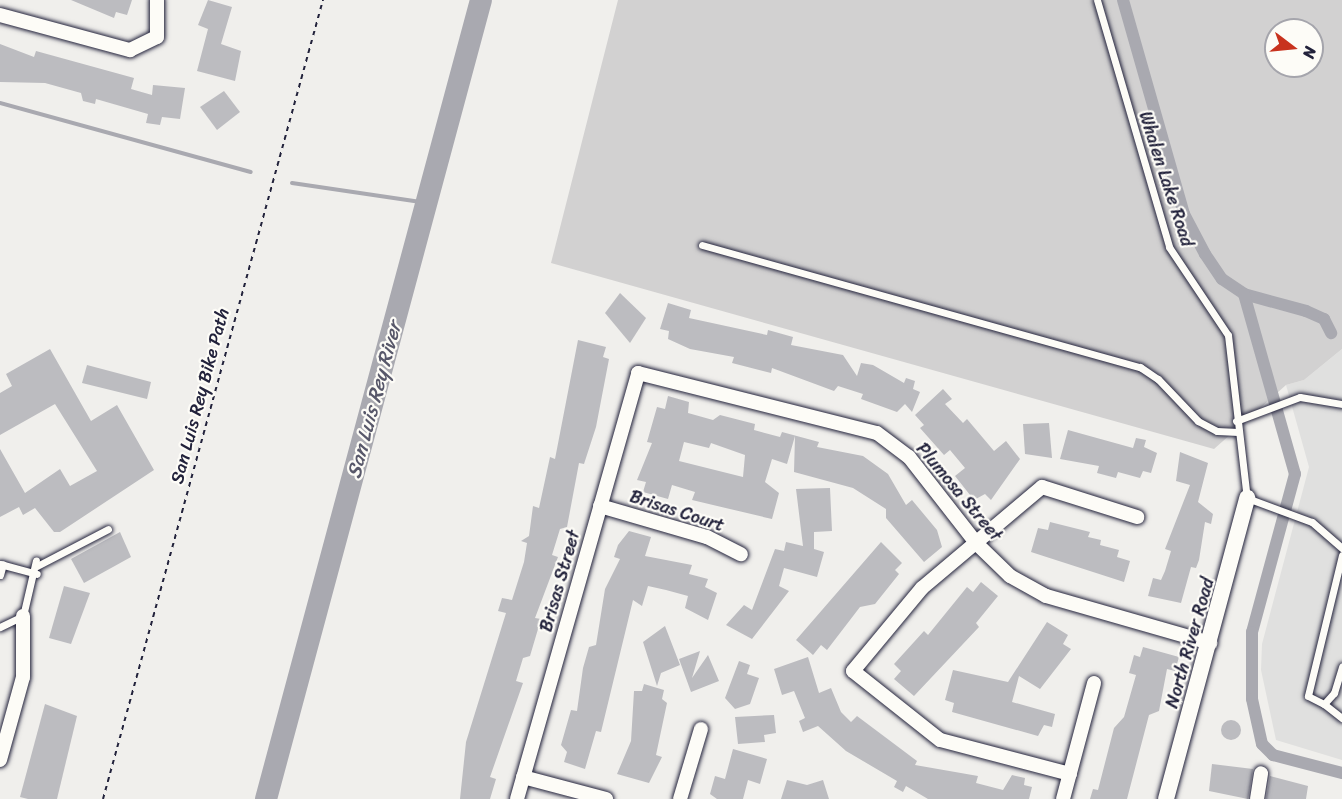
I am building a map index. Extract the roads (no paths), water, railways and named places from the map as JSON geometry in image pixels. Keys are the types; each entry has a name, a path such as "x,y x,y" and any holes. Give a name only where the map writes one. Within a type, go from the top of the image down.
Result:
{"street":[{"path":"0,15 130,50 157,37 157,0"},
{"name":"Brisas Street","path":"517,799 638,373"},
{"name":"Plumosa Street","path":"638,373 877,433 909,457 977,544 1010,576 1046,597 1210,643"},
{"path":"1070,774 940,740 853,671 922,588 1042,487 1137,517"},
{"name":"North River Road","path":"1166,799 1210,643 1247,498"},
{"name":"Brisas Court","path":"600,506 707,537 741,554"},
{"path":"0,760 23,677 23,616"},
{"path":"1063,799 1094,683"},
{"path":"680,799 701,729"},
{"path":"1257,799 1261,773"},
{"path":"523,777 606,799"}],"lane":[{"name":"Whalen Lake Road","path":"1097,0 1169,248 1228,335 1236,421 1247,498"},
{"path":"702,245 1140,368 1158,379 1198,421 1217,431 1238,432"},
{"path":"1236,421 1300,397 1342,404"},
{"path":"1247,498 1299,516 1342,548"},
{"path":"0,627 23,616 37,574 36,563 108,528"},
{"path":"1342,555 1311,675 1308,696 1324,704 1342,718"},
{"path":"0,575 2,564 37,574"},
{"path":"1324,704 1334,693 1342,666"}],"waterway":[{"name":"San Luis Rey River","path":"266,799 481,0"},
{"path":"1123,0 1184,214 1205,254 1222,279 1244,294 1306,311 1324,319 1331,333"},
{"path":"0,103 251,172"},
{"path":"292,183 428,203"},
{"path":"1244,294 1295,474 1252,632 1252,699 1262,744 1273,755 1342,773"}]}
